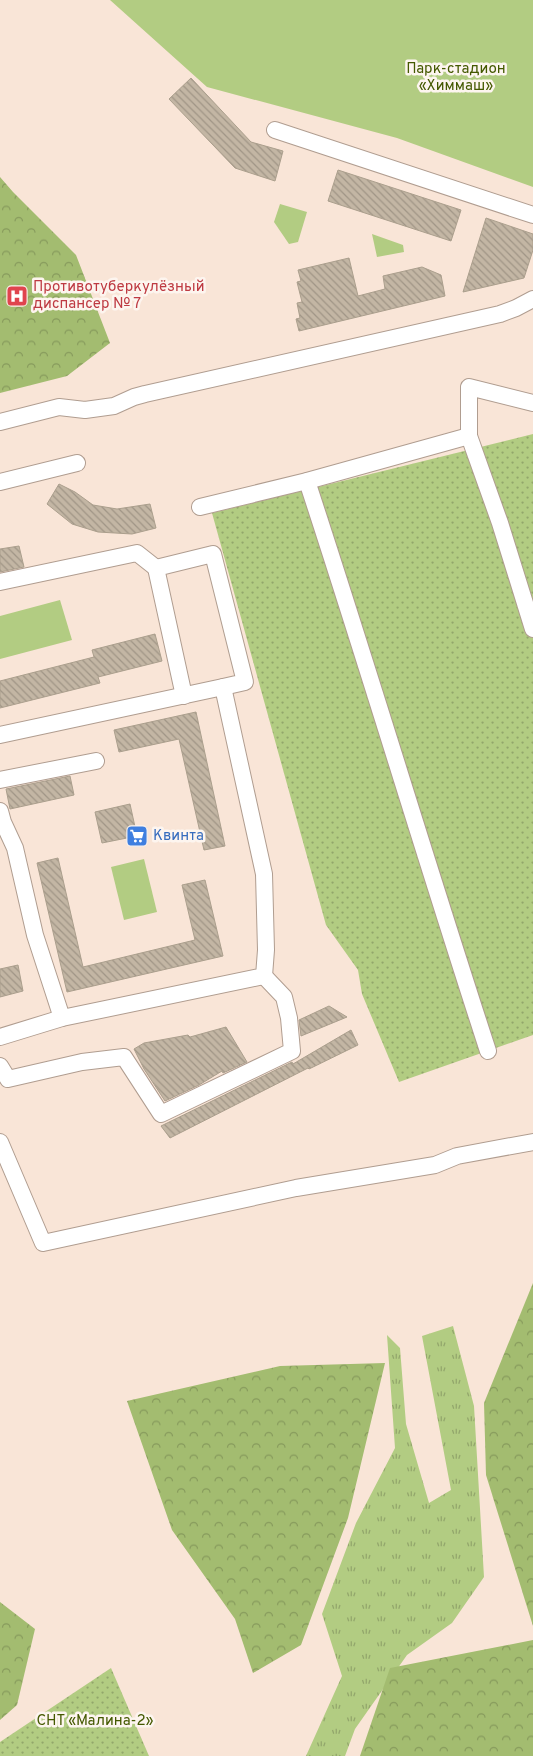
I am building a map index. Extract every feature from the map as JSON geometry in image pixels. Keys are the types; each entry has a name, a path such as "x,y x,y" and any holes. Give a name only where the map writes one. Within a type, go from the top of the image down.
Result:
{"street":[{"path":"275,130 533,215"},
{"path":"0,422 59,407 85,410 114,406 145,394 500,314 533,299"},
{"path":"533,403 469,387 469,436 500,523 533,629"},
{"path":"200,507 307,481 469,436"},
{"path":"0,482 77,463"},
{"path":"307,481 348,606 430,874 488,1051"},
{"path":"0,582 136,553 156,568 184,696"},
{"path":"0,735 245,682 213,554 156,568"},
{"path":"0,1066 8,1078 82,1062 124,1057 161,1114 292,1051 289,1018 284,997 264,976 266,950 264,874 223,687"},
{"path":"0,780 96,761"},
{"path":"0,811 15,848 34,935 62,1018"},
{"path":"0,1037 62,1018 264,976"},
{"path":"0,1142 43,1243 296,1188 435,1165 457,1156 533,1142"}],"green space":[{"name":"Парк-стадион «Химмаш»","path":"110,0 533,0 533,187 397,138 207,87"},
{"path":"0,177 76,255 110,343 67,376 0,393"},
{"path":"280,204 307,212 298,242 289,244 274,222"},
{"path":"372,234 403,245 404,252 377,257"},
{"path":"533,434 533,1035 399,1082 362,994 358,970 326,925 212,513"},
{"path":"60,600 72,640 0,659 0,616"},
{"path":"144,859 157,912 124,920 111,867"},
{"path":"533,1283 533,1626 486,1475 484,1403"},
{"path":"453,1326 474,1406 484,1577 452,1623 407,1655 355,1729 345,1756 306,1756 342,1676 322,1614 356,1523 395,1448 387,1335 400,1348 406,1424 429,1503 451,1490 422,1336"},
{"path":"385,1363 348,1518 301,1645 253,1673 235,1619 172,1530 127,1401 280,1366"},
{"path":"0,1602 35,1629 17,1705 0,1720"},
{"path":"533,1640 533,1756 360,1756 390,1668"},
{"name":"СНТ «Малина-2»","path":"111,1668 149,1756 0,1756 0,1742"}],"building":[{"path":"191,78 251,142 283,151 275,181 235,168 169,99"},
{"path":"338,170 461,210 451,241 328,201"},
{"path":"486,218 533,234 533,250 524,278 463,292"},
{"path":"349,258 358,296 385,289 383,276 422,267 441,275 445,296 299,331 296,319 300,318 297,303 302,302 297,282 301,281 298,270"},
{"path":"59,484 75,492 93,505 117,509 150,504 156,528 132,534 98,532 72,524 47,504"},
{"path":"19,546 24,567 0,572 0,549"},
{"path":"155,634 162,661 98,677 100,683 0,708 0,681 94,657 92,650"},
{"path":"196,712 225,846 204,850 179,739 119,752 114,730"},
{"path":"70,776 74,795 10,809 6,789"},
{"path":"130,804 137,836 102,843 95,812"},
{"path":"58,858 83,967 195,940 182,885 205,880 223,956 67,992 37,863"},
{"path":"18,965 23,991 0,997 0,969"},
{"path":"329,1006 347,1017 301,1036 299,1020"},
{"path":"226,1027 247,1062 223,1073 222,1071 199,1085 165,1101 144,1069 134,1049 144,1043 188,1035 190,1037"},
{"path":"351,1030 358,1045 308,1068 170,1138 161,1126 292,1062 293,1064"}],"place":[{"name":"Противотуберкулёзный диспансер № 7","path":"17,296"},
{"name":"Квинта","path":"137,836"}]}
